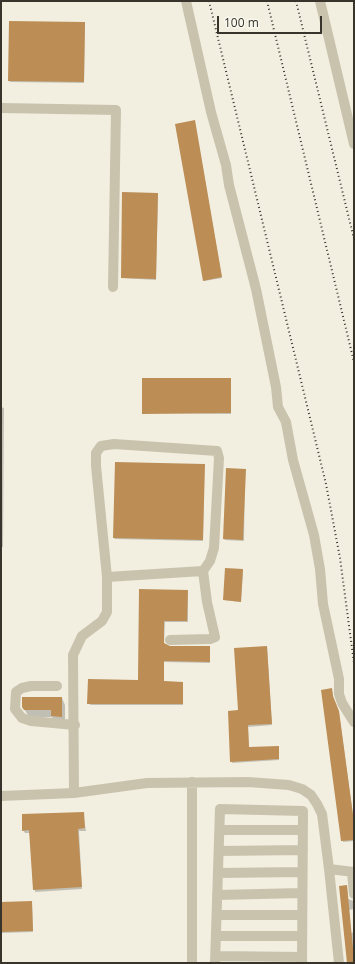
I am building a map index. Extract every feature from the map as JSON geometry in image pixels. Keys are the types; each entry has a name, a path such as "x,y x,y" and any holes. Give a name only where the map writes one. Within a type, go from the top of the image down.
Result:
{"street":[{"path":"186,1 229,185 256,289 274,374 278,407 286,422 293,460 314,535 320,569 323,604 339,679 339,694 342,703 354,722"},
{"path":"320,1 354,144"},
{"path":"1,108 116,110 113,287"},
{"path":"74,792 75,725 72,678 73,655 82,636 102,621 107,612 107,578 96,466 96,453 101,446 114,444 217,452 219,458 214,548 210,561 203,570 207,602 215,637 210,639 170,640"},
{"path":"107,578 203,570"},
{"path":"57,686 31,686 22,688 16,692 15,708 22,718 31,721 75,725"},
{"path":"192,782 192,963"},
{"path":"1,796 74,792 147,783 276,783 302,789 311,795 322,814 339,963"},
{"path":"220,808 303,811 303,830 302,960 215,959 220,808"},
{"path":"220,830 303,830"},
{"path":"219,851 303,850"},
{"path":"329,869 353,872 354,894"},
{"path":"218,873 302,872"},
{"path":"217,895 302,893"},
{"path":"217,915 302,915"},
{"path":"216,936 302,936"}],"building":[{"path":"9,21 85,22 84,82 8,81"},
{"path":"195,120 222,277 203,281 175,124"},
{"path":"122,192 158,193 156,279 121,278"},
{"path":"142,378 231,378 231,413 142,414"},
{"path":"115,462 205,464 203,540 113,538"},
{"path":"226,468 246,469 243,540 223,539"},
{"path":"225,568 243,569 241,602 223,600"},
{"path":"139,589 188,590 187,621 164,621 164,643 170,646 210,646 210,662 164,661 164,681 183,682 183,704 87,704 88,679 138,680"},
{"path":"267,646 272,724 248,725 249,747 279,746 279,759 230,762 228,711 238,710 234,648"},
{"path":"332,688 333,696 339,711 354,822 354,840 341,841 321,690"},
{"path":"22,697 62,697 62,717 51,716 51,710 24,710 22,707"},
{"path":"84,812 85,828 78,829 82,887 33,890 29,830 22,831 22,814"},
{"path":"347,885 354,963 347,963 339,886"},
{"path":"32,901 33,931 1,932 1,902"}],"railway":[{"path":"209,1 326,484 340,558 354,663"},
{"path":"267,1 354,362"},
{"path":"296,1 354,239"}]}
